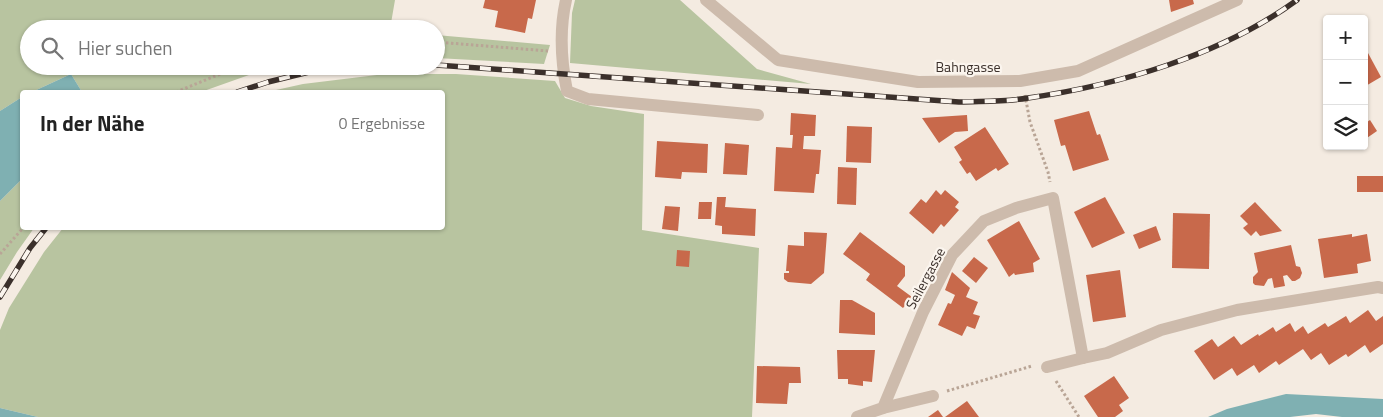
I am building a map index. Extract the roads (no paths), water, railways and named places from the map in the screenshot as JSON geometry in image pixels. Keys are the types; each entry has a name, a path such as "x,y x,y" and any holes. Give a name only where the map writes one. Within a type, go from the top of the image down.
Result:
{"street":[{"path":"566,0 563,11 561,52 567,91 588,99 758,115"},
{"name":"Bahngasse","path":"706,0 778,60 918,82 1020,81 1078,71 1237,0"},
{"name":"Seilergasse","path":"883,408 923,312 952,255 984,221 1016,208 1053,198 1083,358"},
{"path":"1046,367 1108,353 1161,330 1237,310 1378,287 1383,288"},
{"path":"857,417 883,408 933,396"}],"water":[{"path":"72,75 81,90 36,90"},
{"path":"20,98 20,181 0,201 0,111"},
{"path":"1286,394 1383,399 1383,417 1342,417 1316,414 1290,417 1208,417 1227,409"},
{"path":"0,408 38,417 0,417"}],"railway":[{"path":"445,66 959,102 1011,100 1098,85 1169,65 1236,37 1297,0"},
{"path":"243,90 297,75"},
{"path":"0,297 30,248 44,230"}]}
